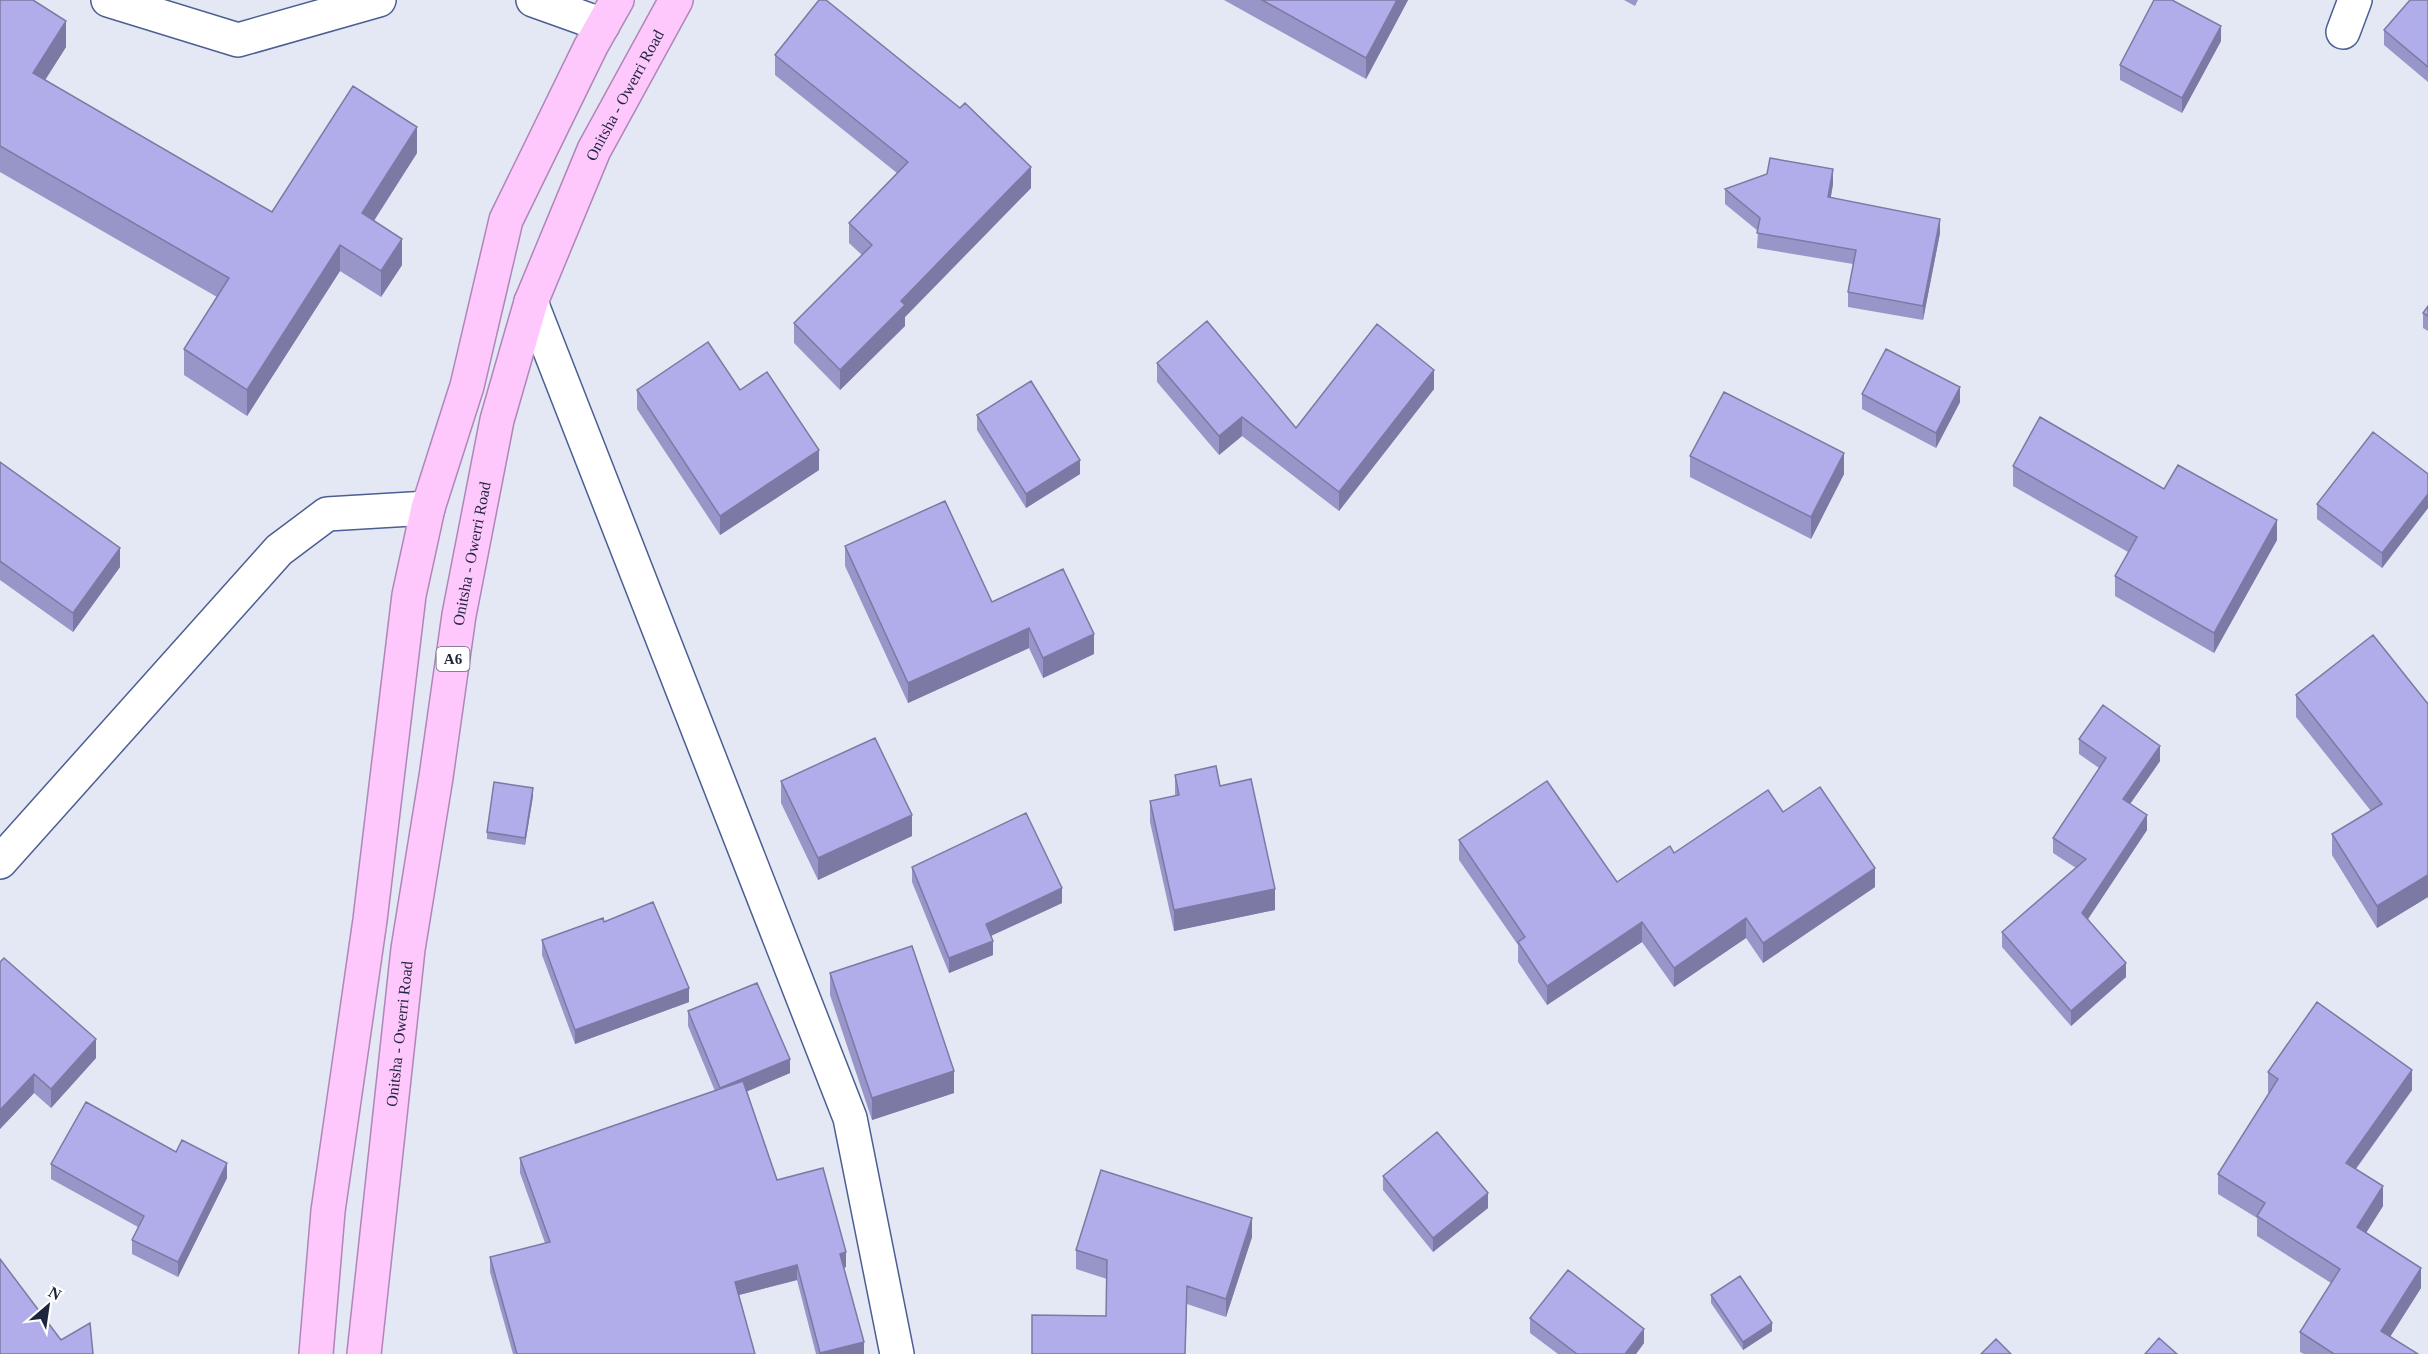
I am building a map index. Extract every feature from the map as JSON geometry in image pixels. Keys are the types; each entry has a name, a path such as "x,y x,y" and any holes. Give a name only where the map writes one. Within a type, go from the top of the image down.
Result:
{"highway":[{"name":"Onitsha - Owerri Road","path":"364,1354 408,949 459,615 497,420 531,302 594,150 676,0"},
{"path":"316,1354 328,1211 370,920 409,595 428,508 467,386 506,220 610,13"}],"street":[{"path":"108,0 238,40 379,0"},
{"path":"533,0 610,13"},
{"path":"2343,32 2355,0"},
{"path":"531,302 850,1118 897,1354"},
{"path":"0,862 279,550 327,513 428,508"}],"building":[{"path":"0,0 33,0 66,21 33,73 272,212 353,86 417,127 362,213 402,239 381,271 340,245 247,390 184,349 229,278 0,146"},
{"path":"819,0 826,0 960,108 965,103 1031,167 901,301 905,305 840,370 794,323 872,245 849,223 908,162 775,55"},
{"path":"1262,0 1397,0 1366,58"},
{"path":"2154,0 2172,0 2221,26 2182,98 2120,65"},
{"path":"2410,0 2428,0 2428,67 2384,30"},
{"path":"1770,158 1833,169 1828,197 1940,219 1923,306 1848,292 1856,250 1757,233 1760,218 1725,189 1767,174"},
{"path":"2428,306 2428,316 2423,313"},
{"path":"1207,321 1296,428 1377,324 1434,370 1339,492 1242,417 1219,436 1157,363"},
{"path":"708,342 740,390 767,372 819,450 720,516 637,390"},
{"path":"1886,349 1960,387 1936,433 1862,394"},
{"path":"1031,381 1080,460 1026,494 977,415"},
{"path":"1724,392 1844,453 1811,517 1690,456"},
{"path":"2040,417 2164,489 2178,465 2277,520 2214,633 2115,576 2137,537 2013,466"},
{"path":"2373,432 2428,474 2428,494 2382,553 2317,504"},
{"path":"0,462 120,548 73,613 0,561"},
{"path":"945,501 992,602 1063,569 1094,634 1043,658 1029,628 908,683 845,546"},
{"path":"2373,635 2428,704 2428,875 2377,906 2332,834 2382,804 2296,695"},
{"path":"2103,705 2160,746 2123,799 2147,815 2082,913 2126,963 2071,1011 2002,932 2086,859 2053,838 2106,758 2079,739"},
{"path":"875,738 912,815 818,858 781,781"},
{"path":"1216,766 1220,786 1251,779 1275,889 1174,910 1150,801 1179,795 1175,775"},
{"path":"1547,781 1617,882 1670,846 1674,853 1768,790 1783,812 1820,787 1875,868 1763,943 1746,918 1674,968 1642,922 1547,986 1518,942 1525,937 1459,840"},
{"path":"494,782 533,788 525,838 487,832"},
{"path":"1026,813 1062,888 986,924 993,941 949,958 912,867"},
{"path":"653,902 689,988 575,1030 542,940 603,918 604,922"},
{"path":"912,946 954,1071 872,1098 830,973"},
{"path":"4,958 96,1039 51,1089 34,1074 0,1110 0,962"},
{"path":"757,983 790,1059 720,1088 688,1011"},
{"path":"2317,1002 2412,1070 2346,1163 2383,1186 2357,1227 2421,1268 2381,1331 2418,1354 2334,1354 2300,1332 2340,1269 2257,1216 2265,1203 2218,1174 2278,1079 2268,1072"},
{"path":"743,1081 777,1180 823,1168 846,1252 840,1254 864,1342 820,1353 797,1265 735,1282 755,1354 517,1354 490,1257 550,1242 520,1158"},
{"path":"86,1102 176,1152 182,1140 227,1163 178,1262 132,1240 144,1216 51,1164"},
{"path":"1437,1132 1488,1193 1433,1238 1383,1176"},
{"path":"1101,1170 1252,1218 1226,1299 1187,1286 1185,1354 1032,1354 1032,1315 1106,1316 1107,1260 1076,1250"},
{"path":"0,1259 61,1340 90,1323 93,1354 0,1354"},
{"path":"1568,1270 1644,1329 1625,1354 1577,1354 1530,1318"},
{"path":"1740,1276 1772,1323 1743,1342 1711,1295"},
{"path":"2159,1338 2177,1354 2145,1354"},
{"path":"1996,1339 2011,1354 1981,1354"}]}
